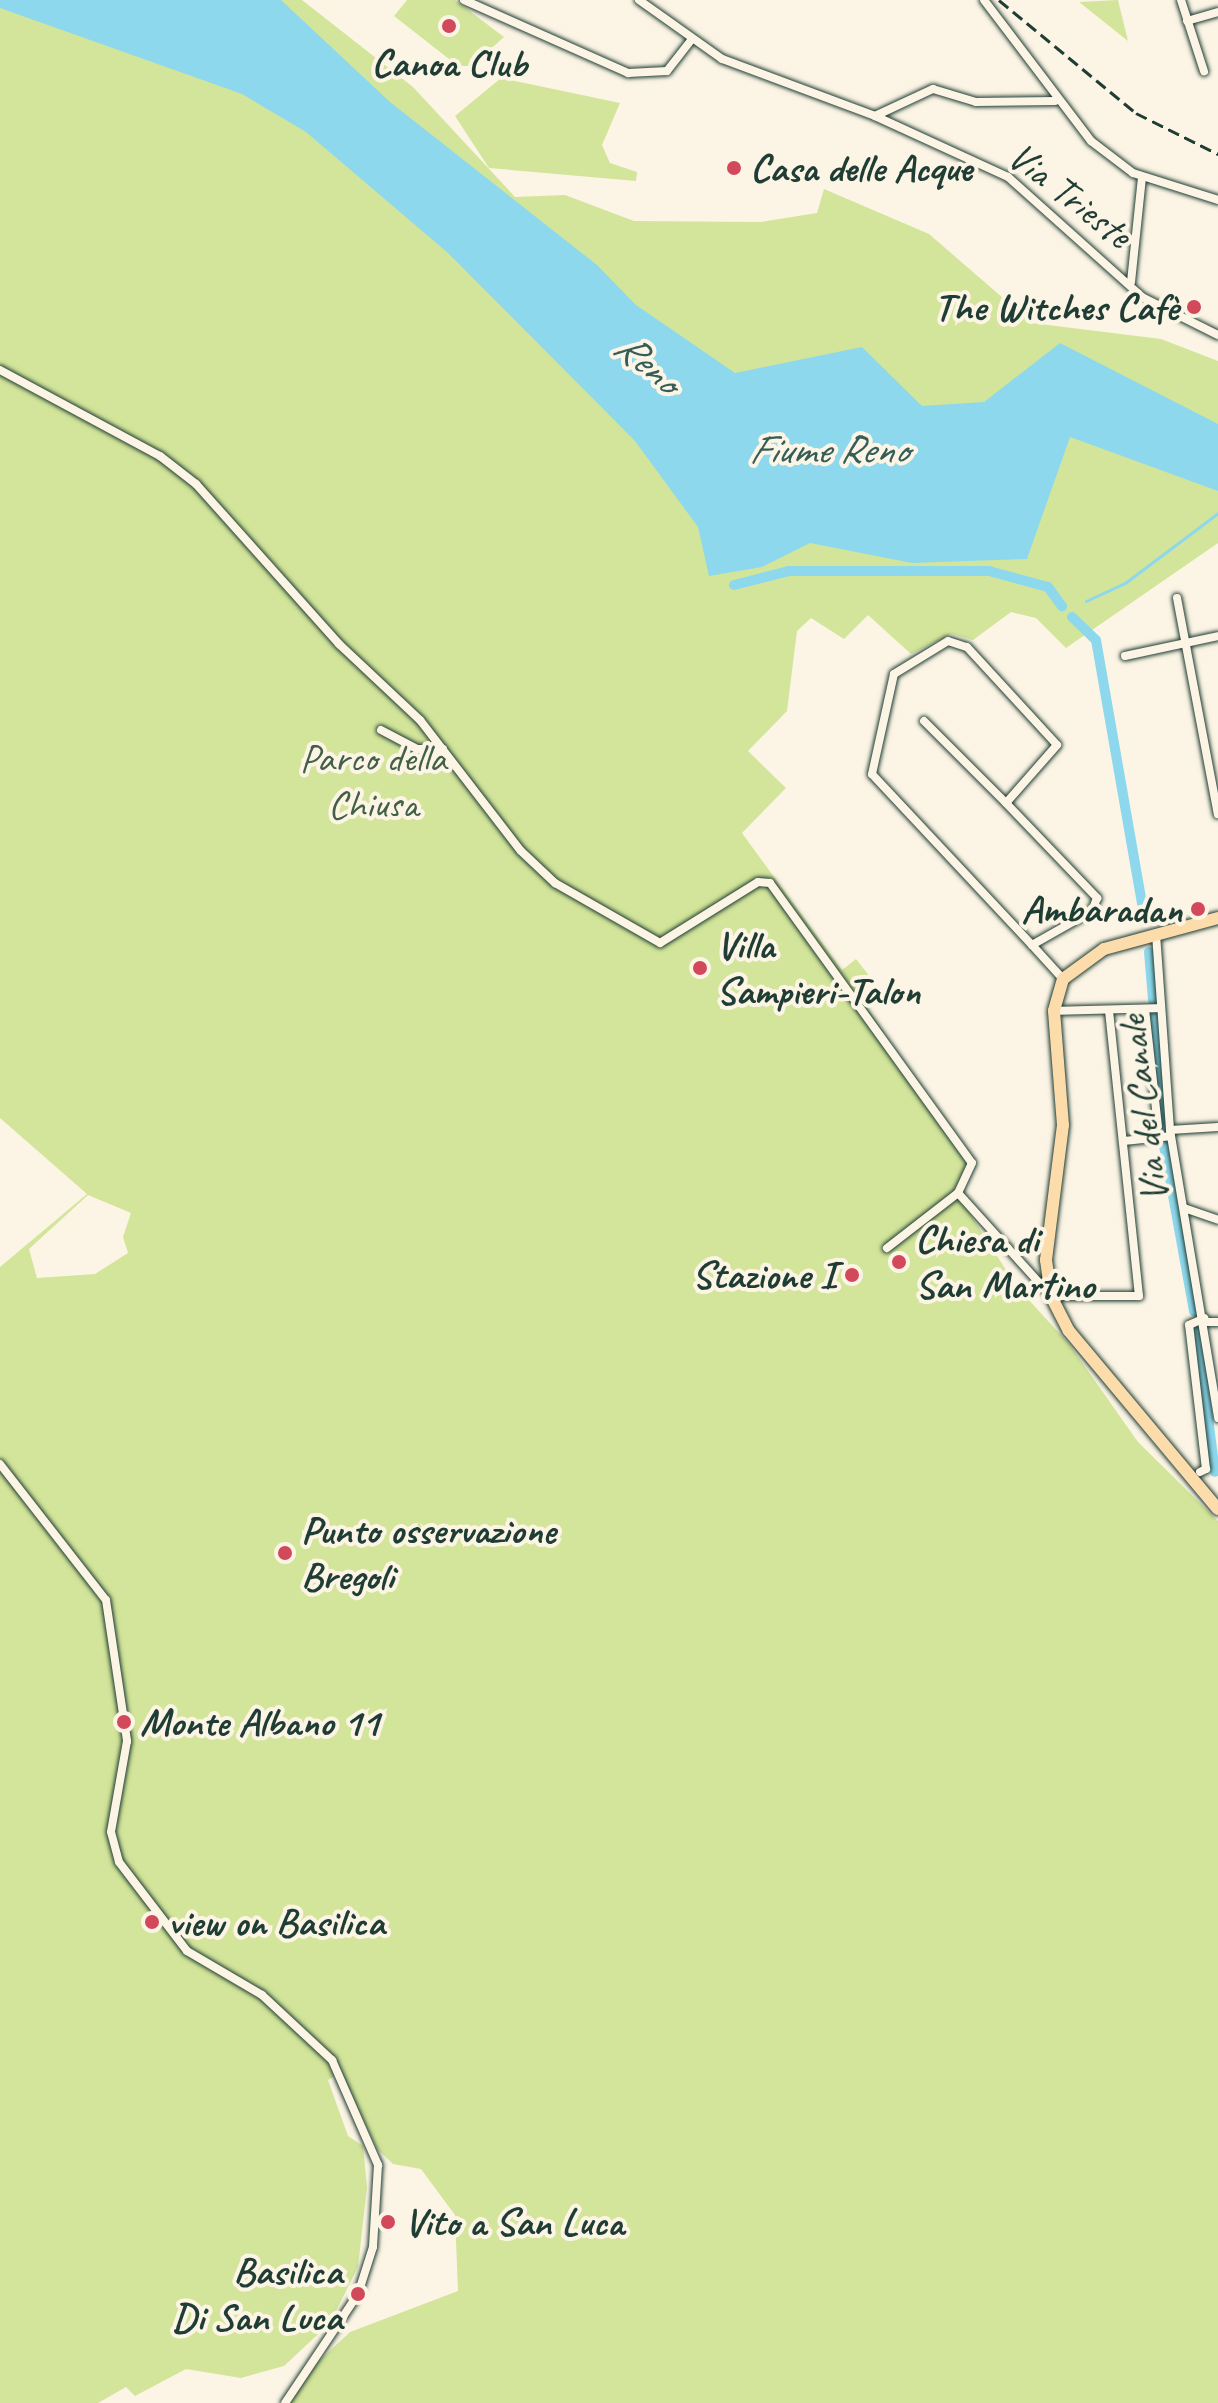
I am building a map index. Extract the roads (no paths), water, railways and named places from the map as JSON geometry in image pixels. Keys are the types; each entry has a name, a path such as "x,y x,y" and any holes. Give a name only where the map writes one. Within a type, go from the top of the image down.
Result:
{"main road":[{"path":"1218,918 1093,954 1063,979 1054,1011 1063,1125 1046,1248 1051,1296 1104,1378 1218,1509"}],"street":[{"path":"464,0 628,73 667,71 690,42"},
{"name":"Via Trieste","path":"639,0 690,42 875,116 1008,177 1131,282"},
{"path":"984,0 1055,101 1091,141 1142,177 1218,200"},
{"path":"1181,0 1204,71"},
{"path":"1187,21 1218,12"},
{"path":"875,116 933,89 976,102 1055,101"},
{"name":"Via Trieste","path":"1131,282 1142,177"},
{"path":"1131,282 1159,310 1218,335"},
{"path":"0,370 176,466 443,749 555,883 660,943 768,881 970,1158 971,1176 958,1193 887,1248"},
{"path":"1177,598 1218,814"},
{"path":"1125,656 1218,636"},
{"path":"1006,803 1053,756 1055,739 962,643 948,641 906,664 891,682 872,774 1063,979"},
{"path":"924,721 1089,885 1097,901 1092,911 1032,945"},
{"path":"381,730 417,749 443,749"},
{"path":"1208,758 1218,756"},
{"name":"Via del Canale","path":"1156,934 1171,1133 1205,1320 1218,1418"},
{"path":"1054,1011 1109,1012 1160,1008"},
{"path":"1145,1009 1158,1126"},
{"path":"958,1193 1051,1296 1139,1296 1109,1012"},
{"path":"1123,1141 1218,1127"},
{"path":"1184,1208 1218,1220"},
{"path":"1200,1472 1206,1469 1189,1325 1205,1320 1218,1322"},
{"path":"0,1464 106,1600 127,1741 111,1832 119,1862 187,1951 262,1995 342,2074 378,2165 373,2247 358,2294 285,2403"}],"water":[{"name":"Fiume Reno","path":"0,0 281,0 390,102 597,265 636,305 735,373 862,347 922,406 984,402 1060,343 1218,424 1218,491 1070,437 1027,559 912,563 810,543 762,567 709,576 698,527 635,441 448,253 306,132 242,94 0,8"}],"waterway":[{"path":"1086,601 1125,583 1218,513"},
{"path":"734,585 789,571 989,571 1048,587 1062,606"},
{"path":"1072,617 1096,640 1145,922"},
{"path":"1149,952 1153,1000"},
{"path":"1155,1017 1163,1131"},
{"path":"1164,1146 1194,1311"},
{"path":"1197,1332 1215,1472"}],"railway":[{"path":"999,0 1136,113 1218,154"}],"place":[{"name":"Canoa Club","path":"449,26"},
{"name":"Casa delle Acque","path":"734,168"},
{"name":"The Witches Cafè","path":"1194,307"},
{"name":"Ambaradan","path":"1198,909"},
{"name":"Villa Sampieri-Talon","path":"700,968"},
{"name":"Chiesa di San Martino","path":"899,1262"},
{"name":"Stazione I","path":"852,1275"},
{"name":"Punto osservazione Bregoli","path":"285,1553"},
{"name":"Monte Albano 11","path":"124,1722"},
{"name":"view on Basilica","path":"152,1922"},
{"name":"Vito a San Luca","path":"388,2222"},
{"name":"Basilica Di San Luca","path":"358,2294"}],"water label":[{"name":"Reno","path":"647,363"}],"park label":[{"name":"Parco della Chiusa","path":"373,781"}]}
